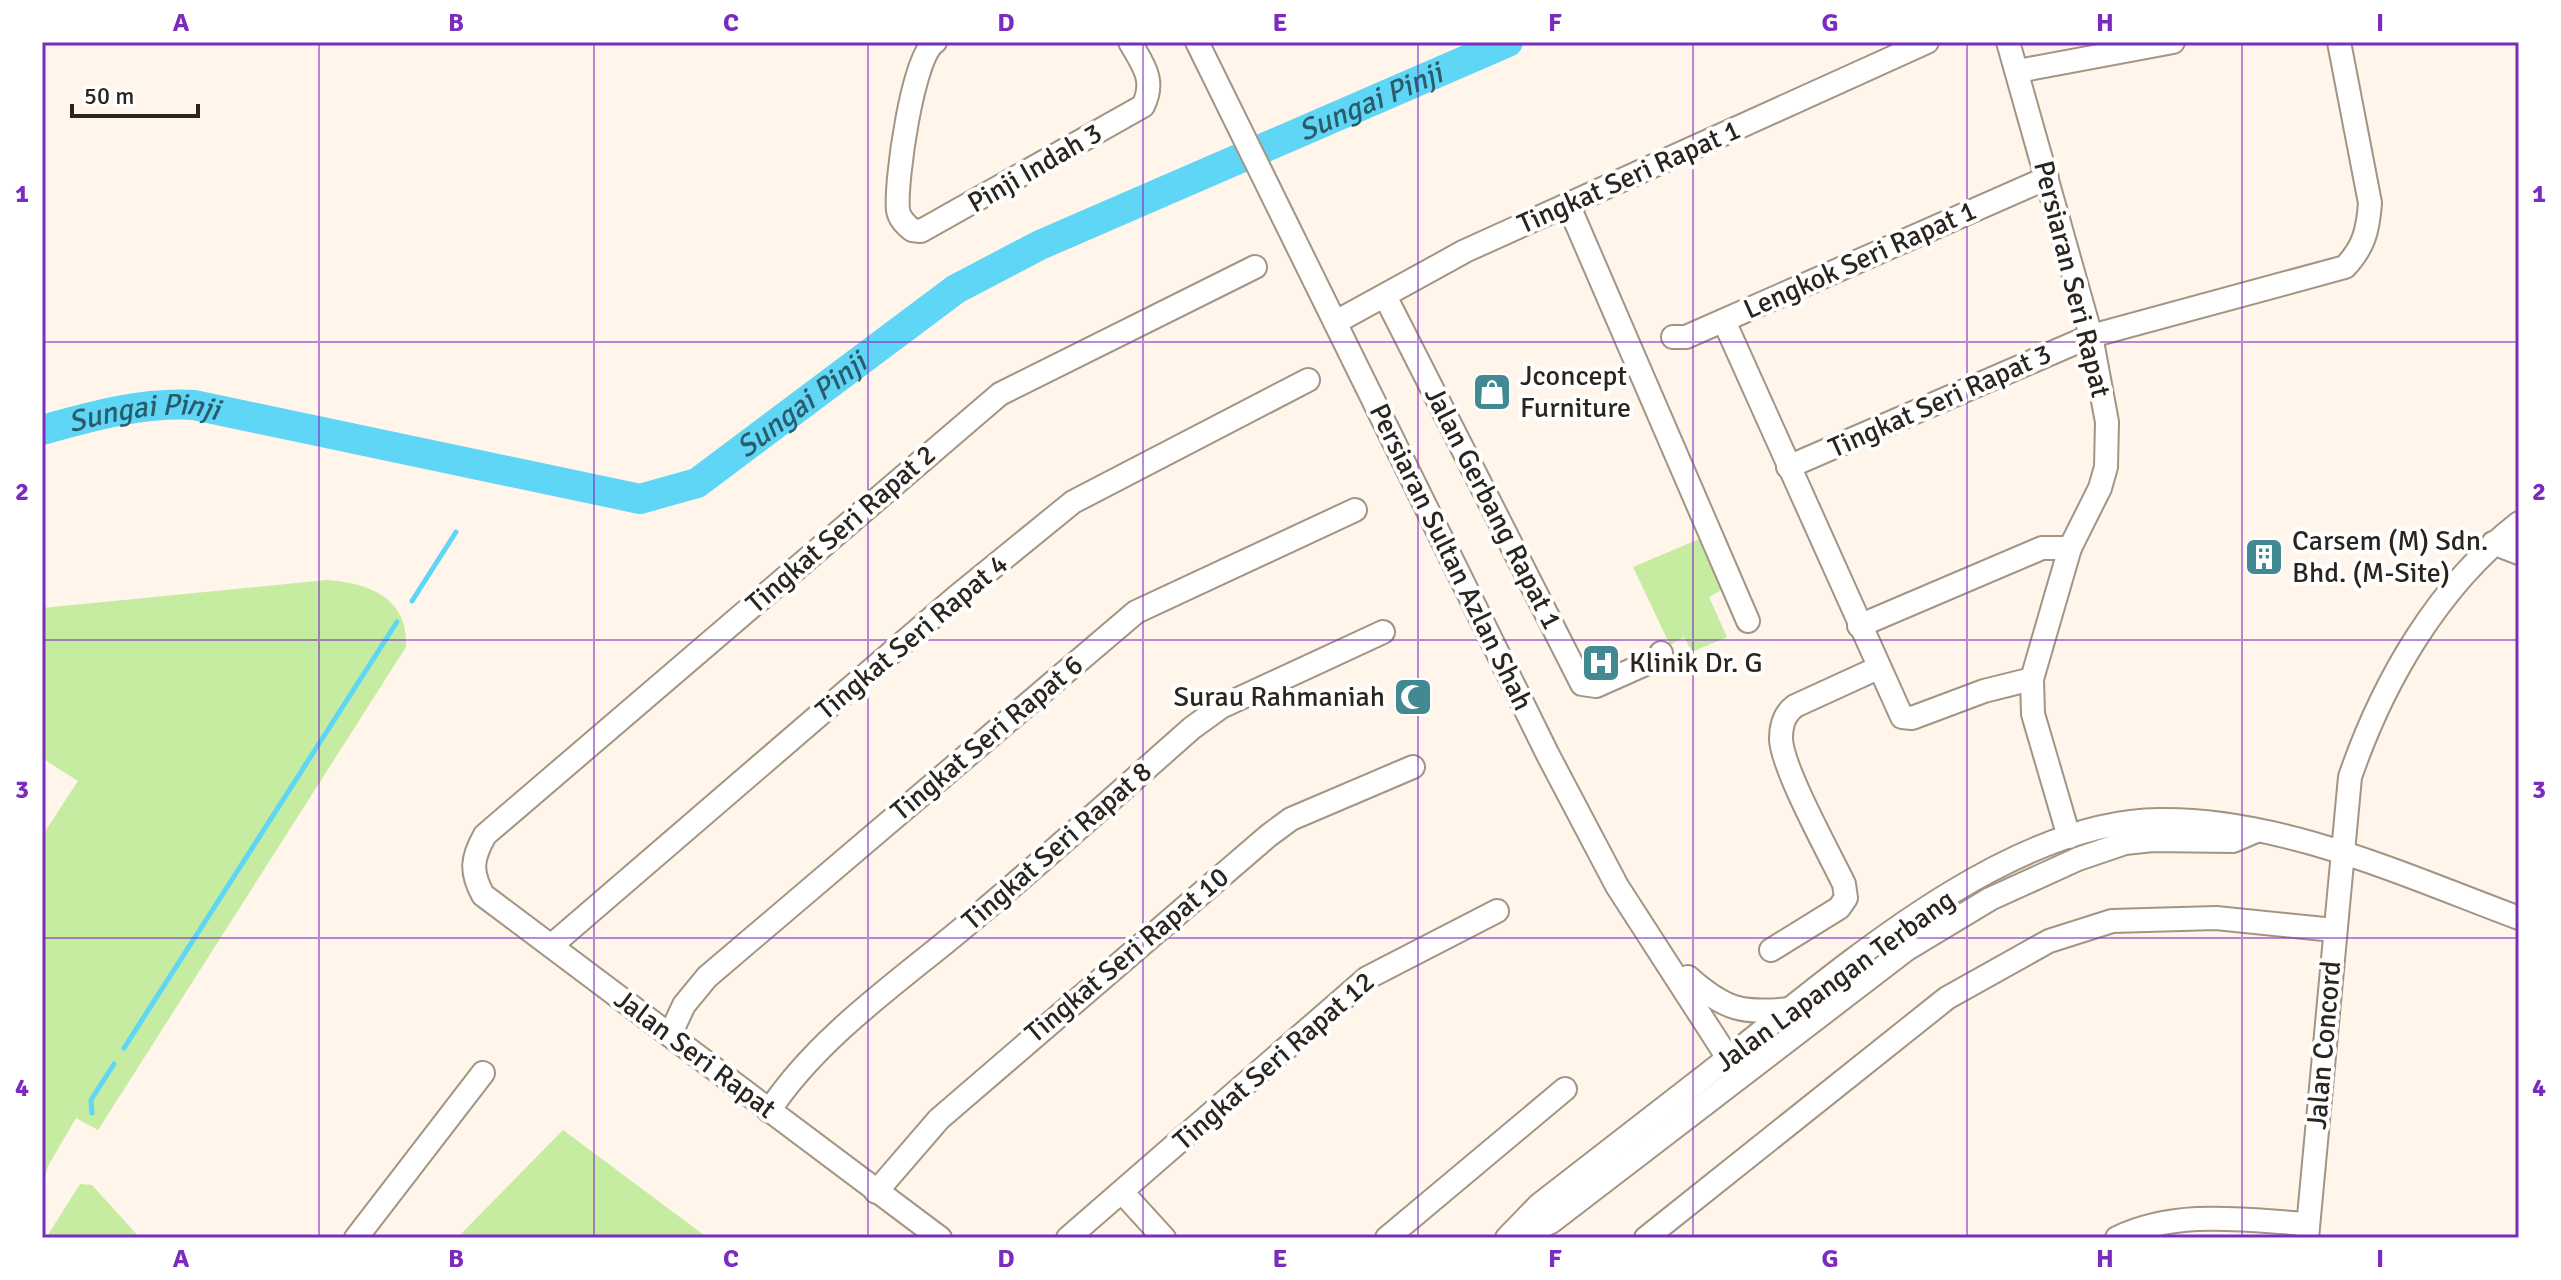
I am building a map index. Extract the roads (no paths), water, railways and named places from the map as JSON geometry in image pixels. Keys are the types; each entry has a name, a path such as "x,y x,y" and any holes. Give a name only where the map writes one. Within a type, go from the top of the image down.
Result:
{"street":[{"name":"Pinji Indah 3","path":"932,44 916,77 898,190 899,213 912,230 928,229 1143,106 1150,93 1150,77 1130,42"},
{"name":"Persiaran Sultan Azlan Shah","path":"1197,42 1223,84 1626,883 1735,1056"},
{"name":"Persiaran Sultan Azlan Shah","path":"1211,42 1223,84"},
{"name":"Tingkat Seri Rapat 1","path":"1341,320 1465,251 1927,42"},
{"name":"Persiaran Seri Rapat","path":"2008,42 2091,336 2107,422 2106,467 2100,488 2070,548 2032,679 2033,714 2069,837"},
{"path":"2018,71 2173,42"},
{"name":"Tingkat Seri Rapat 3","path":"1788,467 2091,336 2345,267 2360,252 2368,229 2370,203 2339,42"},
{"name":"Lengkok Seri Rapat 1","path":"1673,337 1686,337 1724,321 2047,178"},
{"path":"1568,204 1748,621"},
{"name":"Tingkat Seri Rapat 2","path":"473,856 485,835 1000,394 1255,267"},
{"name":"Jalan Gerbang Rapat 1","path":"1385,296 1582,684 1596,686 1659,658 1661,653"},
{"name":"Persiaran Sultan Azlan Shah","path":"1341,320 1548,755 1617,886 1700,1012 1735,1056"},
{"path":"1724,321 1896,710 1902,717 1912,718 1984,691 2032,679"},
{"name":"Tingkat Seri Rapat 4","path":"552,945 955,598 1073,502 1308,380"},
{"name":"Tingkat Seri Rapat 6","path":"670,1035 684,1005 707,977 1136,612 1355,510"},
{"name":"Jalan Concord","path":"2307,1231 2350,777 2366,731 2417,639 2451,590 2493,543 2519,523"},
{"path":"2493,543 2519,553"},
{"path":"1859,626 2042,548 2070,548"},
{"name":"Tingkat Seri Rapat 8","path":"769,1111 791,1077 824,1044 1017,883 1192,728 1221,707 1383,632"},
{"path":"1771,950 1839,908 1846,898 1844,884 1784,756 1782,724 1787,712 1795,706 1878,668"},
{"name":"Tingkat Seri Rapat 10","path":"876,1192 961,1099 1268,836 1291,819 1413,767"},
{"name":"Jalan Lapangan Terbang","path":"1507,1238 1539,1205 1735,1056 1865,952 1981,875 2069,837 2118,824 2159,820 2236,825 2341,852 2519,918"},
{"name":"Jalan Lapangan Terbang","path":"1517,1238 1551,1222 1907,949 1995,896 2125,843 2153,840 2233,841 2254,832"},
{"path":"2042,875 2064,853 2069,837 2093,846 2125,843"},
{"name":"Jalan Seri Rapat","path":"473,856 473,877 483,895 940,1238"},
{"name":"Tingkat Seri Rapat 12","path":"1068,1238 1367,978 1497,911"},
{"path":"1646,1238 1947,998 2049,941 2112,921 2216,918 2334,930"},
{"path":"1688,977 1717,1002 1745,1012 1791,1009"},
{"path":"1606,1180 1719,1085 1735,1056 1857,988"},
{"path":"1681,1095 1700,1075 1711,1053 1700,1012"},
{"path":"356,1238 483,1073"},
{"path":"1387,1238 1565,1089"},
{"path":"1122,1192 1164,1238"},
{"path":"2121,1237 2152,1226 2210,1218 2307,1231"}],"waterway":[{"name":"Sungai Pinji","path":"42,430 136,408 194,405 640,499 697,483 956,289 1040,245 1508,42"},
{"path":"412,601 456,532"},
{"path":"124,1048 397,622"},
{"path":"92,1113 91,1100 114,1064"}],"place":[{"name":"Jconcept Furniture","path":"1492,392"},
{"name":"Carsem (M) Sdn. Bhd. (M-Site)","path":"2264,557"},
{"name":"Klinik Dr. G","path":"1601,663"},
{"name":"Surau Rahmaniah","path":"1413,697"}]}
